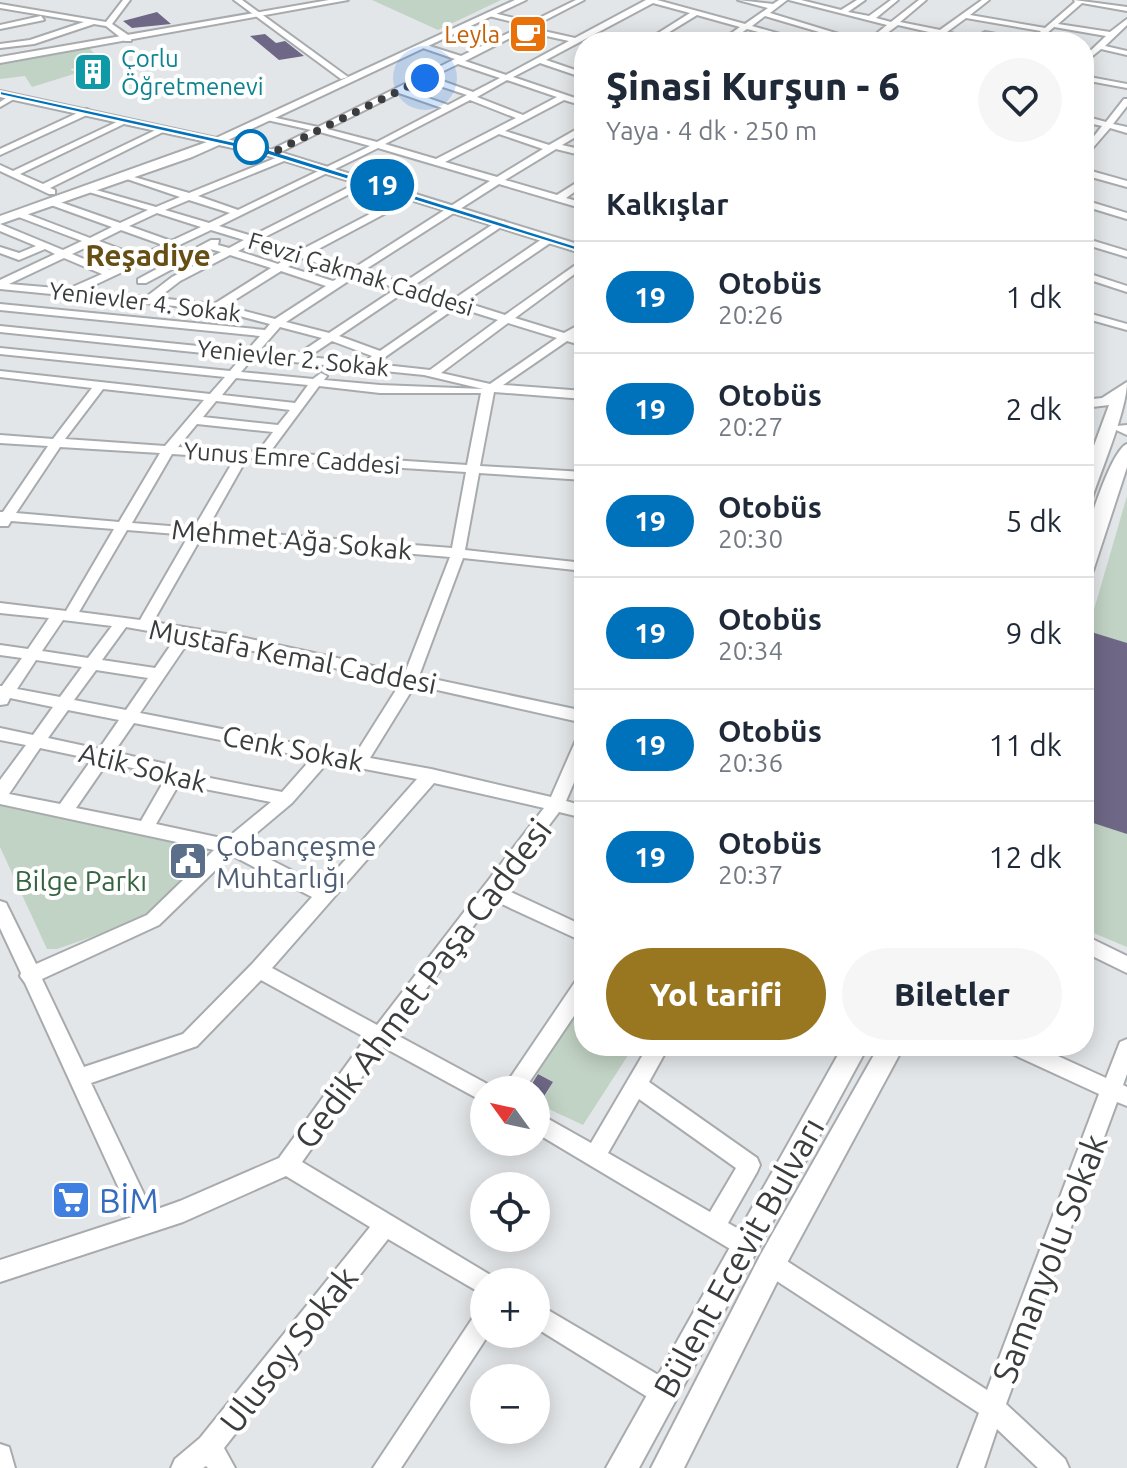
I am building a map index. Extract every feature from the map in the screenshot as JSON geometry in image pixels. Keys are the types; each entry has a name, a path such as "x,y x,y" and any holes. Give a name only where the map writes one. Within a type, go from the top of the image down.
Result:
{"main road":[{"path":"0,60 344,0"},
{"path":"0,213 130,177 508,0"},
{"path":"0,220 270,118 522,0"},
{"path":"0,94 272,153 413,195 574,249"},
{"path":"1106,419 1126,389"},
{"path":"1094,467 1102,443 1105,402 1126,389"},
{"path":"1094,543 1127,449"},
{"name":"Bülent Ecevit Bulvarı","path":"622,1468 850,1056"},
{"name":"Bülent Ecevit Bulvarı","path":"667,1468 771,1264 886,1056"}],"street":[{"path":"108,24 130,0"},
{"path":"237,0 344,77"},
{"path":"272,153 581,0"},
{"path":"597,32 652,0 768,32"},
{"path":"741,0 775,7"},
{"path":"739,32 784,0"},
{"path":"792,0 936,32"},
{"path":"841,13 862,0"},
{"path":"870,19 895,0"},
{"path":"884,32 923,0"},
{"path":"942,32 986,0"},
{"path":"1044,32 1080,0 1127,9"},
{"path":"0,6 97,21 108,24 128,39"},
{"path":"59,6 66,16"},
{"path":"79,18 120,9"},
{"path":"664,32 697,12"},
{"path":"492,14 574,39"},
{"path":"765,14 827,32"},
{"path":"0,27 54,15"},
{"path":"965,16 999,23 1086,32"},
{"path":"0,46 31,42 97,21"},
{"path":"1094,53 1127,21"},
{"path":"989,32 999,23"},
{"path":"1094,33 1113,35"},
{"path":"69,293 330,170 574,45"},
{"path":"426,46 574,101"},
{"path":"1101,47 1127,53"},
{"path":"542,61 574,73"},
{"path":"425,78 523,118"},
{"path":"1094,80 1127,86"},
{"path":"436,163 523,118 574,85"},
{"path":"400,91 449,108"},
{"path":"0,105 15,96"},
{"path":"1094,142 1127,101"},
{"path":"0,152 86,112"},
{"path":"270,118 381,144 495,182 574,203"},
{"path":"4,171 126,121"},
{"path":"1094,122 1127,130"},
{"path":"44,187 165,129"},
{"path":"498,131 574,151"},
{"path":"2,695 64,615 124,526 168,450 278,322 453,208 574,134"},
{"path":"0,285 187,196 286,157"},
{"path":"4,171 44,187 55,199 169,244"},
{"path":"1094,175 1127,184"},
{"path":"130,177 236,212"},
{"path":"149,300 176,279 368,181"},
{"path":"559,198 574,188"},
{"name":"Fevzi Çakmak Caddesi","path":"92,190 574,340"},
{"path":"216,307 300,255 413,195"},
{"path":"1094,206 1127,216"},
{"path":"19,214 137,259"},
{"path":"299,358 501,223"},
{"path":"0,227 109,273"},
{"path":"142,281 231,233"},
{"path":"366,366 549,239"},
{"path":"1094,244 1127,254"},
{"path":"209,245 334,285"},
{"path":"0,250 19,257 44,246"},
{"path":"432,374 574,261"},
{"path":"1094,278 1127,289"},
{"name":"Yenievler 4. Sokak","path":"0,285 216,307 332,337 381,355"},
{"path":"0,307 268,334"},
{"path":"1094,318 1127,327"},
{"name":"Yenievler 2. Sokak","path":"0,329 299,358 432,374 491,390 574,394"},
{"path":"0,351 380,389 491,390 574,333"},
{"path":"261,456 331,362"},
{"path":"0,374 299,407"},
{"path":"3,520 100,385"},
{"path":"360,761 410,680 458,553 491,390"},
{"path":"194,420 282,429"},
{"name":"Yunus Emre Caddesi","path":"0,439 574,475"},
{"path":"144,626 243,454"},
{"name":"Mehmet Ağa Sokak","path":"3,520 200,531 574,566"},
{"name":"Mustafa Kemal Caddesi","path":"0,608 187,633 574,715"},
{"path":"122,622 0,796 229,846 326,896"},
{"path":"64,812 187,633"},
{"path":"0,650 159,674"},
{"name":"Cenk Sokak","path":"2,695 65,702 431,775 574,809"},
{"name":"Atik Sokak","path":"0,734 160,768 162,775 286,799"},
{"path":"29,976 153,920 229,846 286,799 325,754"},
{"name":"Gedik Ahmet Paşa Caddesi","path":"0,1271 183,1211 287,1165 378,1038 556,804 574,763"},
{"path":"79,1078 190,1040 259,970 431,775"},
{"path":"145,829 175,777"},
{"path":"490,890 574,929"},
{"path":"0,908 146,1223"},
{"path":"1094,948 1127,965"},
{"path":"259,970 470,1086"},
{"path":"522,1076 574,1000"},
{"name":"Samanyolu Sokak","path":"971,1468 1048,1254 1120,1093 1127,1048"},
{"path":"595,1156 653,1056"},
{"path":"1037,1056 1120,1093"},
{"path":"636,1085 749,1165 714,1226"},
{"path":"550,1130 745,1245"},
{"path":"287,1165 470,1275"},
{"name":"Ulusoy Sokak","path":"184,1468 216,1458 386,1224"},
{"path":"771,1264 993,1408 1056,1468"},
{"path":"550,1323 663,1392"},
{"path":"386,1468 470,1342"},
{"path":"0,1456 2,1468"}],"green space":[{"path":"372,0 501,0 438,30"},
{"path":"88,47 105,64 70,69 77,73 32,87 25,76 0,79 0,63"},
{"path":"1127,496 1127,947 1094,933 1094,610"},
{"name":"Bilge Parkı","path":"0,804 204,848 206,857 149,917 57,949 47,949 0,847"},
{"path":"574,1005 574,1056 628,1056 583,1125 550,1110 550,1087 553,1082 550,1076 542,1076 530,1069"}],"building":[{"path":"157,12 171,24 132,28 123,21"},
{"path":"265,34 276,43 285,41 304,56 279,60 250,36"},
{"path":"1094,633 1127,643 1127,834 1094,823"}],"bus line":[{"name":"19","path":"0,94 264,151 574,247"}],"place":[{"name":"Leyla","path":"528,34"},
{"name":"Çorlu Öğretmenevi","path":"93,72"},
{"name":"Çobançeşme Muhtarlığı","path":"188,861"},
{"name":"BİM","path":"71,1200"}],"district":[{"name":"Reşadiye","path":"148,255"}],"route":[{"path":"251,147 272,153 425,78"}]}
